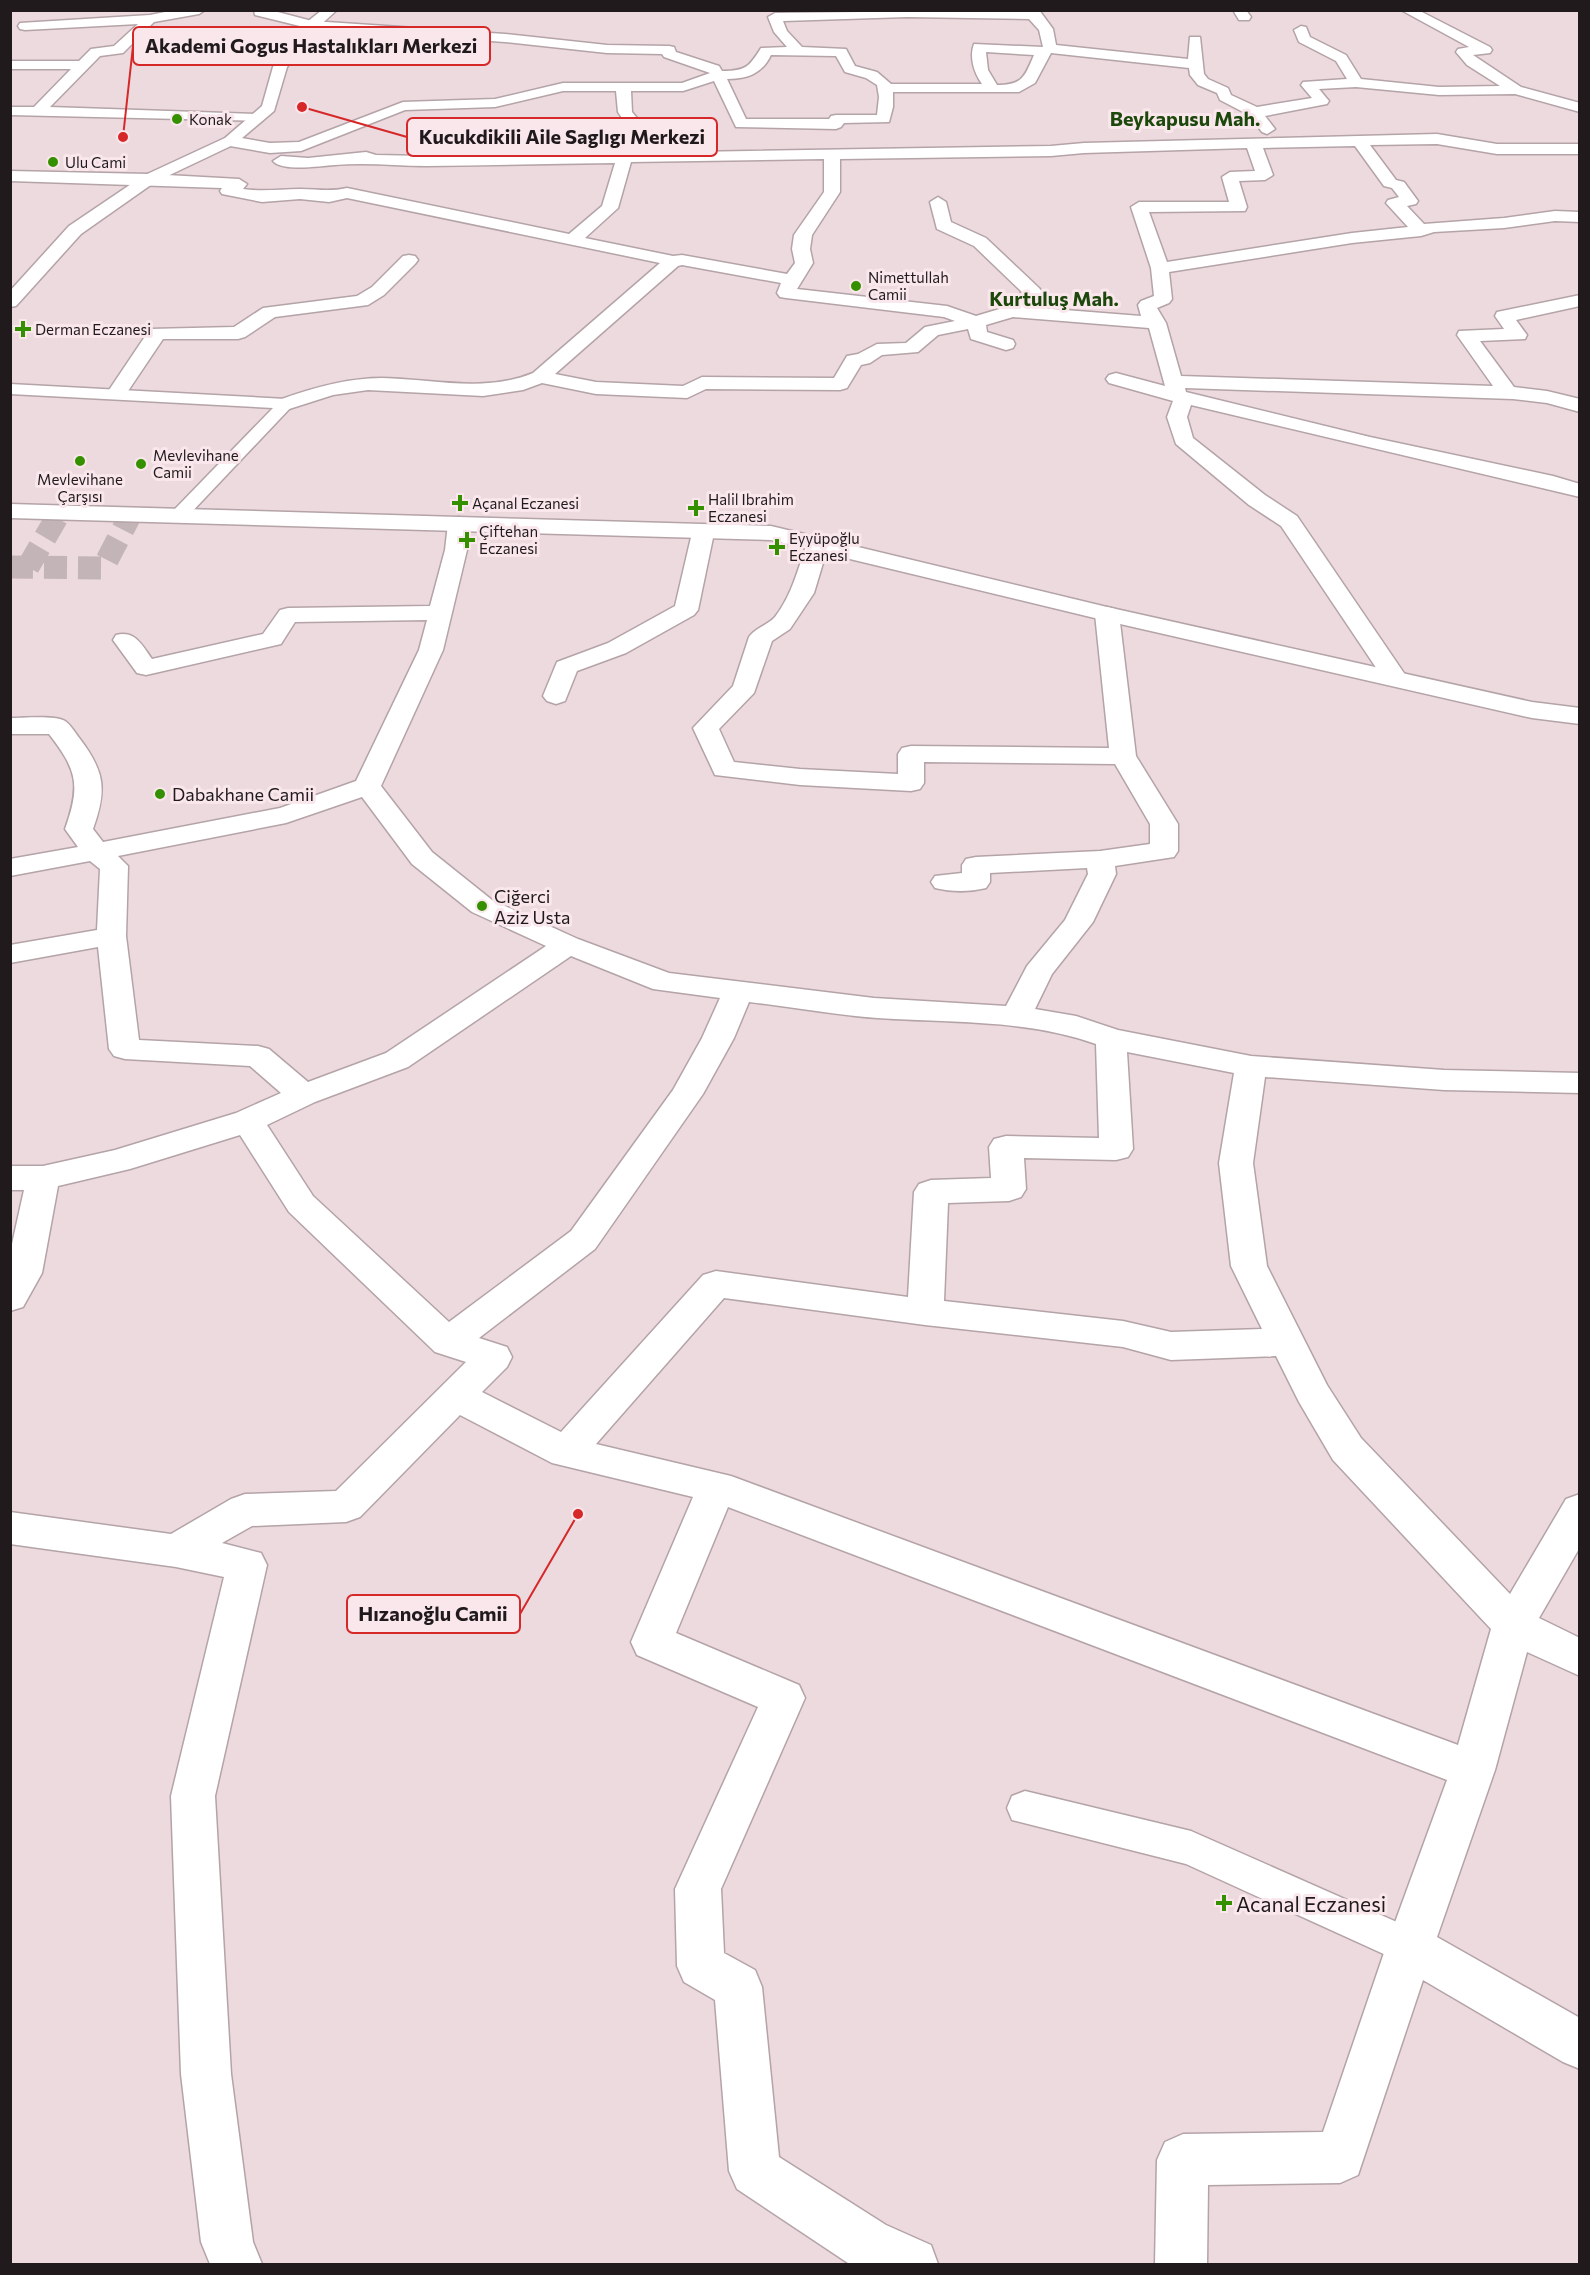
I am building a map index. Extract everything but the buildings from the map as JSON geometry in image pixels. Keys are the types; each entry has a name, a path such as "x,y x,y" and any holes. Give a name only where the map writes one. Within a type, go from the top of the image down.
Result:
{"street":[{"path":"26,26 150,19 199,10"},
{"path":"10,302 75,230 149,179 230,141 269,108 280,67 312,25 331,10"},
{"path":"1407,10 1485,50 1463,52 1472,63 1516,90 1580,108"},
{"path":"230,141 270,148 301,146 403,106 495,103 563,87 684,87 718,75 742,75 759,65 766,51 841,52 850,69 876,75 886,88 888,97 884,119 836,119 836,124 741,124 718,75 712,68 669,54 670,44 589,48 506,33 312,25 258,11"},
{"path":"798,51 781,32 775,17 907,13 1032,13 1046,29 1047,50 1030,80 1014,89 886,88"},
{"path":"38,111 81,64 96,52 118,50 150,19"},
{"path":"1301,30 1304,39 1341,58 1356,83"},
{"path":"1195,40 1197,75 1203,82 1223,91 1226,97 1254,112 1278,143"},
{"path":"993,89 982,76 979,47 1123,55 1146,60 1195,64"},
{"path":"10,65 81,64"},
{"path":"1254,112 1271,112 1322,101 1308,85 1356,83 1439,91 1516,90"},
{"path":"573,239 610,208 622,158 634,124 625,112 623,87"},
{"path":"950,88 951,95 960,95 962,104"},
{"path":"10,111 257,118"},
{"path":"270,148 265,160 308,163 366,157 375,160 425,161 1059,151 1084,148 1437,139 1497,149 1580,149"},
{"path":"1359,141 1390,183 1398,185 1410,201 1394,203 1421,231"},
{"path":"1253,143 1265,175 1230,177 1239,207 1139,207 1160,268 1163,299 1147,304 1151,317 1157,323 1178,392 1176,417 1183,440 1257,500 1288,521 1396,679"},
{"path":"832,153 832,192 803,235 801,249 804,263 786,293 947,312 976,322"},
{"path":"10,176 149,179 238,184 228,190 262,197 300,194 329,197 347,193 673,261 682,260 792,280"},
{"path":"938,202 943,225 980,242 1033,292 1012,311"},
{"path":"1160,268 1352,238 1421,231 1432,227 1504,223 1555,216 1580,218"},
{"path":"117,393 157,333 238,333 270,312 362,302 378,291 409,260"},
{"path":"286,404 343,386 381,384 484,389 528,384 540,377 673,261"},
{"path":"1509,393 1466,335 1518,335 1504,316 1546,309 1580,300"},
{"path":"540,377 596,388 687,392 702,383 840,384 854,360 863,359 877,350 911,348 932,331 976,322 1012,311 1157,323"},
{"path":"976,322 978,335 1006,344"},
{"path":"1116,379 1178,392 1370,443 1545,481 1580,491"},
{"path":"1178,392 1308,383 1509,393 1566,400 1580,406"},
{"path":"10,510 771,533 1107,614 1532,710 1580,716"},
{"path":"10,868 97,853 286,814 367,786 431,651 456,550 459,524"},
{"path":"556,696 566,666 617,648 686,610 703,532"},
{"path":"818,543 802,593 782,624 761,637 745,688 706,728 724,769 800,777 911,783 911,754 1123,756"},
{"path":"125,640 146,668 272,639 288,615 440,613"},
{"path":"945,882 976,882 976,865 1100,859 1164,851 1164,824 1123,756 1107,614"},
{"path":"10,726 56,726 72,746 89,774 89,804 79,829 97,853 114,866 111,936 125,1049 258,1056 304,1095"},
{"path":"367,786 422,858 482,906 568,945 664,982 874,1008 1016,1016 1076,1026 1111,1039 1251,1066 1444,1080 1580,1083"},
{"path":"1016,1016 1038,972 1078,922 1102,874 1100,859"},
{"path":"10,954 111,936"},
{"path":"10,1298 24,1273 27,1178 118,1161 248,1121 304,1095 397,1060 568,945"},
{"path":"448,1342 583,1240 687,1094 718,1038 739,991"},
{"path":"925,1312 931,1192 1009,1189 1006,1146 1116,1149 1111,1039"},
{"path":"1251,1066 1236,1163 1249,1266 1285,1342 1347,1449 1513,1625 1580,1658"},
{"path":"176,1551 245,1510 346,1506 494,1357 448,1342 301,1204 248,1121"},
{"path":"566,1452 716,1284 925,1312 1124,1334 1171,1346 1285,1342"},
{"path":"456,1395 566,1452 717,1487 1473,1770"},
{"path":"717,1487 652,1642 784,1698 698,1889 701,1966 738,1987 755,2171 867,2244 912,2265"},
{"path":"1181,2265 1184,2160 1340,2157 1410,1947 1473,1770 1513,1625 1580,1510"},
{"path":"10,1528 176,1551 247,1565 193,1796 206,2074 227,2242 236,2265"},
{"path":"1410,1947 1580,2045"}],"lane":[{"path":"10,389 117,393 286,404"},
{"path":"180,514 286,404"},
{"path":"1025,1808 1191,1848 1410,1947"}],"tunnel":[{"path":"28,567 60,512"},
{"path":"10,567 103,568 132,512"}],"place":[{"name":"Kucukdikili Aile Saglıgı Merkezi","path":"302,107"},
{"name":"Konak","path":"177,119"},
{"name":"Akademi Gogus Hastalıkları Merkezi","path":"123,137"},
{"name":"Ulu Cami","path":"53,162"},
{"name":"Nimettullah Camii","path":"856,286"},
{"name":"Derman Eczanesi","path":"23,329"},
{"name":"Mevlevihane Çarşısı","path":"80,461"},
{"name":"Mevlevihane Camii","path":"141,464"},
{"name":"Açanal Eczanesi","path":"460,503"},
{"name":"Halil Ibrahim Eczanesi","path":"696,508"},
{"name":"Çiftehan Eczanesi","path":"467,540"},
{"name":"Eyyüpoğlu Eczanesi","path":"777,547"},
{"name":"Dabakhane Camii","path":"160,794"},
{"name":"Ciğerci Aziz Usta","path":"482,906"},
{"name":"Hızanoğlu Camii","path":"578,1514"},
{"name":"Acanal Eczanesi","path":"1224,1903"}],"district":[{"name":"Beykapusu Mah.","path":"1185,118"},
{"name":"Kurtuluş Mah.","path":"1054,298"}]}
